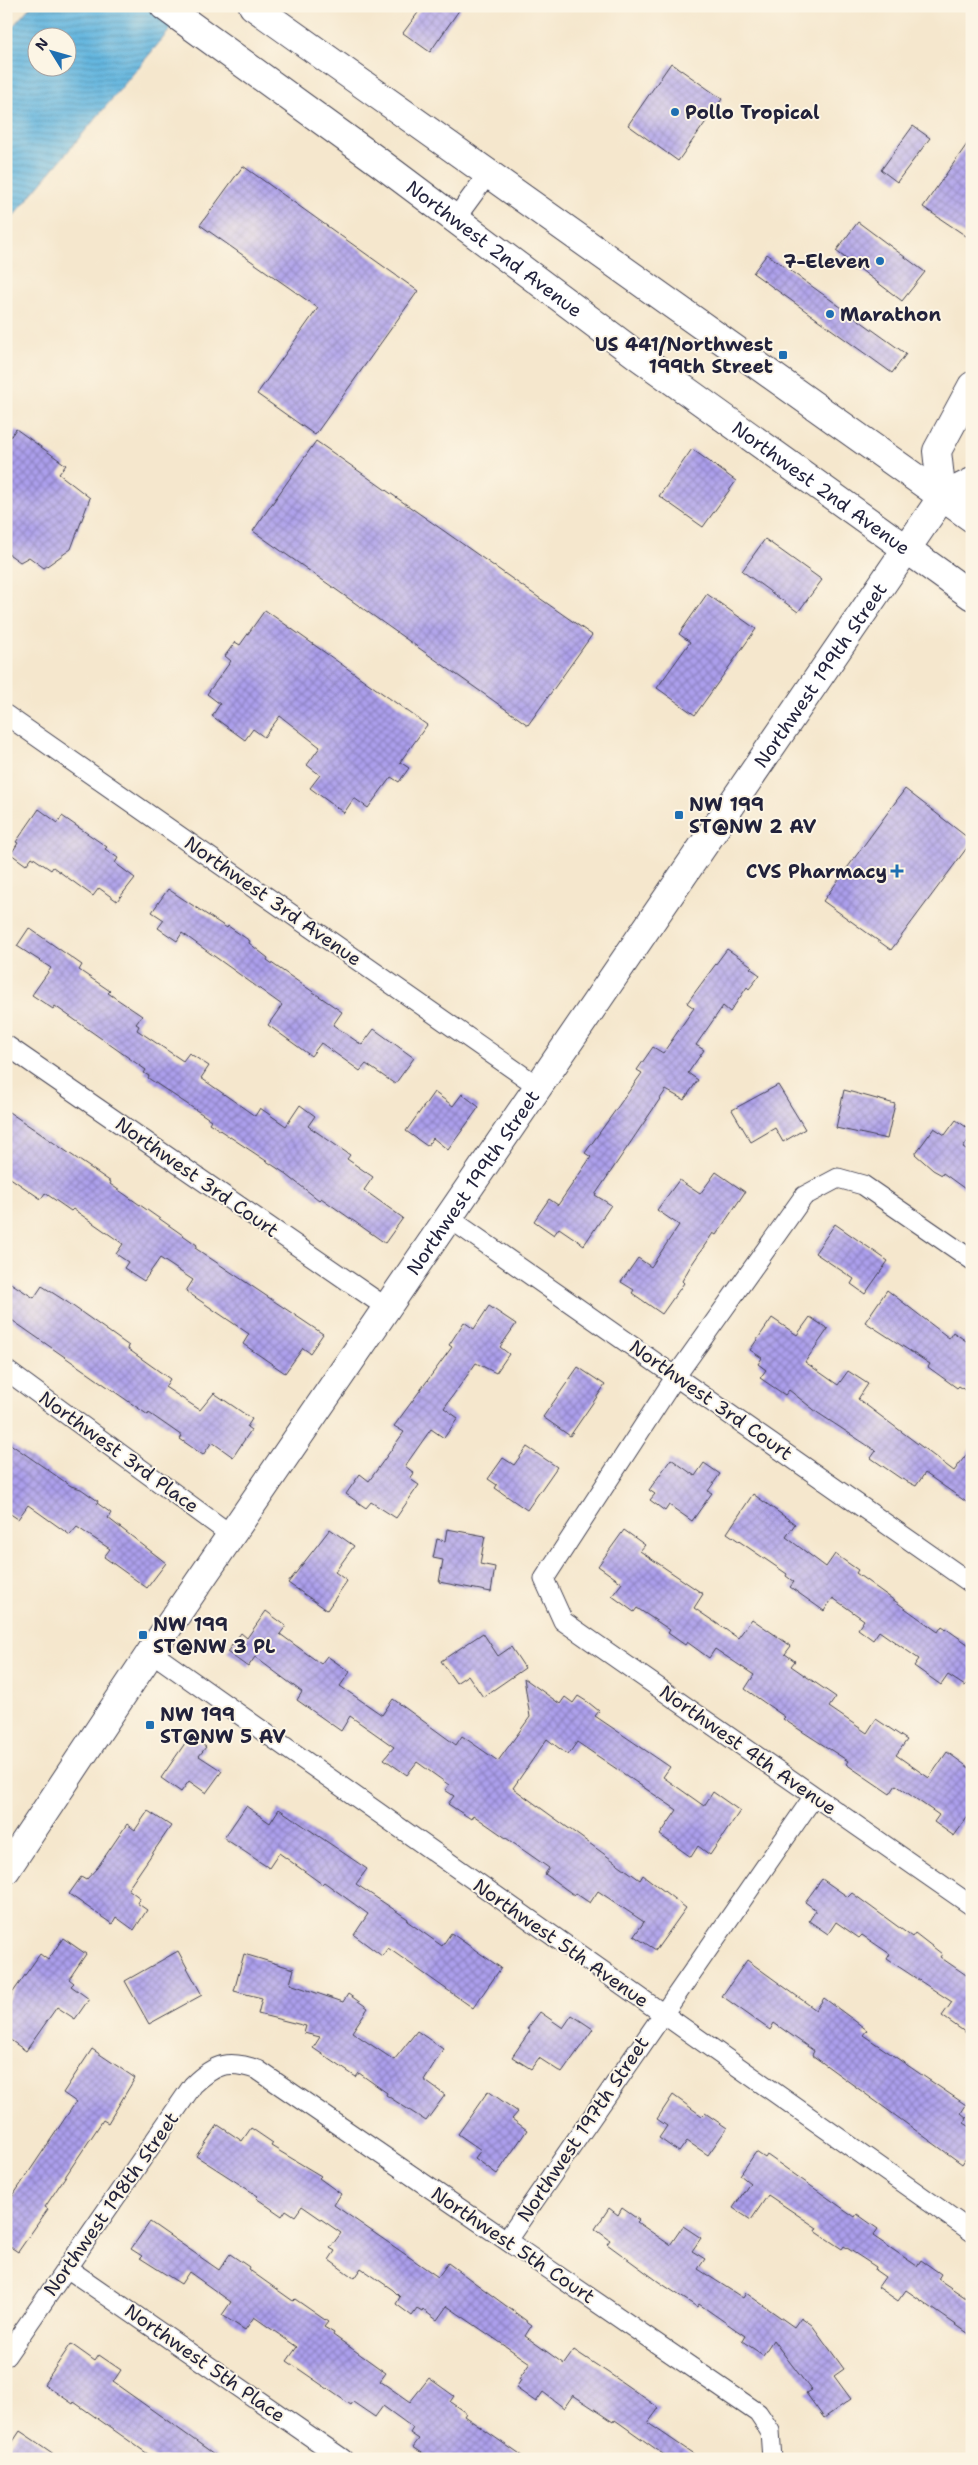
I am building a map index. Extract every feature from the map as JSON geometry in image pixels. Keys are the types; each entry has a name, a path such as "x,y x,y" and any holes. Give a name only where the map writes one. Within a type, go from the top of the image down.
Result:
{"main road":[{"path":"253,6 972,518"},
{"name":"Northwest 2nd Avenue","path":"172,12 455,219 638,356 972,596"},
{"path":"942,496 937,451 972,386"},
{"path":"942,496 972,482"},
{"name":"Northwest 199th Street","path":"6,1870 151,1652 942,496"}],"street":[{"path":"455,219 488,174"},
{"name":"Northwest 3rd Avenue","path":"6,715 539,1087"},
{"name":"Northwest 3rd Court","path":"6,1045 387,1308"},
{"path":"676,1376 804,1196 838,1178 863,1185 972,1260"},
{"name":"Northwest 3rd Court","path":"448,1218 972,1584"},
{"name":"Northwest 3rd Place","path":"6,1370 231,1535"},
{"name":"Northwest 4th Avenue","path":"676,1376 544,1579 563,1621 972,1906"},
{"name":"Northwest 5th Avenue","path":"151,1652 972,2232"},
{"name":"Northwest 197th Street","path":"507,2240 814,1796"},
{"name":"Northwest 5th Court","path":"226,2064 244,2064 258,2070 758,2413 770,2431 773,2457"},
{"name":"Northwest 198th Street","path":"6,2356 193,2085 208,2071 226,2064"},
{"name":"Northwest 5th Place","path":"67,2268 343,2459"}],"water":[{"path":"31,6 190,6 6,225 6,34"}],"building":[{"path":"423,6 462,6 430,52 403,33"},
{"name":"Pollo Tropical","path":"671,63 722,99 678,161 628,125"},
{"path":"913,126 930,138 897,182 881,170"},
{"path":"972,137 972,240 923,207"},
{"path":"243,166 418,291 315,435 257,394 318,308 200,225"},
{"name":"7-Eleven","path":"858,222 925,272 902,301 836,251"},
{"name":"Marathon","path":"767,254 906,354 892,373 753,273"},
{"path":"16,429 66,465 59,474 90,498 71,549 44,568 29,557 20,562 6,552 6,443"},
{"path":"316,441 592,635 528,725 253,531"},
{"path":"692,449 736,481 703,527 659,496"},
{"path":"765,539 822,580 798,612 742,571"},
{"path":"707,594 756,629 695,715 657,688 690,642 679,634"},
{"path":"265,610 427,725 400,762 409,768 399,782 391,777 368,808 354,798 344,813 310,788 320,775 307,765 320,747 280,716 264,737 253,729 245,740 212,716 220,704 207,694 231,661 225,656 235,642 240,645"},
{"name":"CVS Pharmacy","path":"905,789 972,841 891,950 823,901"},
{"path":"39,809 58,823 62,816 107,847 105,849 118,858 115,863 135,878 117,901 99,888 93,896 53,867 51,870 32,857 26,865 11,854 18,843 16,842"},
{"path":"168,889 250,941 249,943 268,958 267,960 342,1012 333,1025 362,1045 374,1029 414,1058 395,1084 366,1064 360,1071 321,1043 311,1056 268,1025 282,1005 182,933 177,941 158,928 164,920 152,912"},
{"path":"29,928 82,965 79,970 142,1016 136,1024 139,1026 137,1030 183,1061 189,1053 209,1066 201,1078 255,1116 260,1108 286,1126 300,1105 315,1116 308,1126 350,1155 347,1159 373,1177 364,1190 403,1218 385,1243 321,1198 319,1200 283,1172 209,1123 211,1120 148,1078 149,1076 144,1073 146,1070 55,1006 53,1009 32,995 51,968 17,946"},
{"path":"727,949 752,966 750,968 760,975 749,989 747,987 730,1012 723,1006 696,1045 704,1050 688,1073 698,1080 684,1100 666,1090 595,1195 611,1205 584,1245 559,1228 554,1235 534,1221 549,1199 558,1205 591,1157 585,1153 642,1073 637,1070 653,1047 663,1053 694,1008 687,1003"},
{"path":"778,1085 805,1129 783,1142 775,1128 751,1142 732,1110"},
{"path":"844,1090 895,1104 887,1139 836,1128"},
{"path":"434,1092 453,1106 462,1094 479,1107 448,1150 433,1138 427,1146 406,1131"},
{"path":"6,1110 111,1182 110,1184 197,1245 195,1248 323,1334 310,1353 303,1348 285,1373 243,1344 249,1334 186,1291 193,1280 160,1258 144,1281 124,1268 128,1262 116,1254 123,1244 73,1209 71,1211 45,1193 41,1199 6,1175"},
{"path":"956,1120 972,1131 972,1135 963,1148 972,1154 972,1194 943,1173 942,1175 933,1170 915,1154 934,1128 945,1135"},
{"path":"716,1172 745,1192 716,1235 713,1233 690,1267 682,1281 684,1283 662,1314 632,1293 634,1290 621,1282 638,1258 651,1267 679,1225 657,1210 679,1180 700,1194"},
{"path":"835,1224 888,1261 865,1294 851,1284 854,1279 815,1253"},
{"path":"6,1280 34,1298 42,1286 67,1302 129,1346 128,1349 170,1379 165,1387 200,1410 214,1393 252,1419 247,1427 251,1430 233,1457 212,1442 203,1455 180,1439 182,1436 149,1413 148,1415 6,1316"},
{"path":"887,1290 949,1338 953,1332 972,1345 972,1395 959,1386 957,1388 928,1367 930,1364 865,1322"},
{"path":"489,1306 516,1324 500,1347 509,1354 496,1373 476,1363 444,1408 458,1418 444,1438 431,1429 405,1466 414,1473 410,1479 419,1485 396,1518 371,1502 366,1508 346,1494 360,1474 369,1481 404,1432 394,1426 452,1347 449,1345 464,1322 474,1329"},
{"path":"810,1317 828,1329 805,1362 838,1385 848,1371 868,1384 858,1399 954,1471 972,1447 972,1506 925,1473 916,1486 900,1478 871,1458 876,1451 818,1413 789,1390 785,1395 760,1378 766,1370 758,1364 762,1358 750,1350 772,1318 797,1335"},
{"path":"578,1367 605,1385 570,1436 543,1417"},
{"path":"6,1441 71,1486 81,1489 98,1501 97,1503 111,1513 108,1518 166,1563 147,1588 104,1557 110,1549 77,1527 70,1535 28,1505 18,1519 6,1511"},
{"path":"527,1447 557,1467 527,1510 495,1488 497,1485 488,1479 503,1458 514,1465"},
{"path":"671,1459 695,1476 704,1463 720,1474 708,1491 712,1493 692,1521 669,1505 665,1511 650,1500 655,1494 649,1490"},
{"path":"753,1494 795,1524 786,1537 826,1567 835,1554 858,1570 856,1573 938,1632 942,1626 972,1647 972,1677 965,1686 948,1675 941,1685 914,1666 919,1659 879,1631 873,1640 858,1629 864,1620 833,1598 824,1611 790,1587 794,1582 786,1576 787,1574 727,1533"},
{"path":"330,1529 354,1546 335,1572 347,1581 327,1610 288,1583"},
{"path":"447,1529 485,1536 480,1564 495,1567 491,1592 439,1582 443,1560 433,1558 437,1539 445,1541"},
{"path":"624,1530 645,1545 640,1551 703,1594 694,1608 738,1638 752,1619 791,1646 785,1654 795,1661 791,1666 836,1697 829,1707 867,1733 876,1719 907,1740 896,1755 929,1778 947,1752 972,1770 972,1811 954,1836 934,1822 939,1815 896,1785 890,1794 846,1764 848,1761 783,1719 785,1717 745,1689 754,1675 715,1649 709,1658 687,1642 685,1645 668,1633 670,1630 637,1608 634,1612 612,1596 622,1583 598,1566"},
{"path":"266,1611 286,1626 280,1634 321,1664 327,1656 350,1672 340,1686 382,1715 393,1699 456,1745 462,1736 498,1761 530,1717 524,1678 560,1704 565,1697 573,1703 578,1696 589,1703 599,1711 595,1716 670,1767 663,1777 704,1806 713,1792 740,1811 710,1855 698,1846 691,1857 660,1835 677,1810 577,1742 568,1755 547,1739 513,1788 640,1880 643,1875 686,1908 656,1950 634,1936 644,1922 598,1891 590,1903 575,1893 574,1895 545,1874 549,1868 473,1815 471,1819 448,1804 454,1796 445,1790 449,1785 417,1762 407,1775 384,1759 394,1747 350,1716 341,1731 297,1700 302,1692 255,1657 248,1667 227,1652 241,1633 247,1638"},
{"path":"483,1633 498,1656 511,1647 525,1668 483,1697 468,1675 456,1683 441,1661"},
{"path":"190,1736 206,1747 199,1756 222,1771 206,1793 189,1781 181,1792 161,1778"},
{"path":"246,1806 270,1823 279,1809 367,1869 356,1884 408,1919 407,1921 442,1946 451,1933 501,1968 473,2008 388,1948 382,1956 354,1935 368,1914 324,1882 322,1884 279,1853 269,1868 224,1838"},
{"path":"148,1811 171,1826 128,1889 140,1898 137,1903 147,1910 134,1930 116,1917 112,1924 69,1894 81,1877 86,1880 97,1868 127,1824 135,1830"},
{"path":"822,1879 848,1897 852,1893 912,1937 915,1933 942,1954 940,1957 969,1977 972,1973 972,2037 942,2016 952,2002 887,1959 890,1954 862,1935 859,1938 836,1922 828,1934 809,1921 816,1910 805,1902"},
{"path":"63,1938 86,1954 69,1979 74,1983 71,1986 89,1999 75,2019 57,2007 26,2051 6,2037 6,2002 40,1954 48,1960"},
{"path":"178,1951 202,1995 149,2024 125,1981"},
{"path":"244,1954 294,1969 290,1984 343,2002 348,1994 368,2008 352,2032 394,2060 417,2031 443,2049 424,2080 445,2095 426,2121 386,2095 387,2093 359,2073 356,2077 313,2048 320,2037 304,2033 306,2026 258,2014 262,1998 234,1991"},
{"path":"747,1960 816,2010 824,1998 867,2030 863,2035 966,2105 961,2113 967,2118 964,2123 972,2128 972,2149 962,2164 812,2055 814,2051 774,2023 770,2030 722,1996"},
{"path":"540,2012 563,2028 572,2015 593,2029 562,2073 539,2058 531,2069 512,2057 530,2031 527,2029"},
{"path":"92,2049 135,2078 108,2123 103,2120 45,2207 48,2209 18,2252 6,2244 6,2206 76,2102 63,2093"},
{"path":"488,2091 518,2112 512,2119 527,2130 497,2174 475,2158 481,2150 458,2134"},
{"path":"673,2095 702,2116 705,2113 727,2128 708,2155 687,2141 679,2152 659,2138 667,2126 657,2119"},
{"path":"218,2125 242,2141 251,2128 273,2143 271,2146 321,2176 319,2178 341,2194 334,2205 438,2277 448,2263 532,2325 525,2336 564,2364 574,2350 616,2378 659,2408 648,2423 701,2459 670,2459 615,2420 614,2422 573,2395 564,2408 543,2392 536,2402 516,2388 521,2380 519,2379 530,2363 447,2306 437,2320 423,2310 422,2312 417,2309 412,2316 396,2304 400,2297 393,2290 361,2268 354,2278 329,2260 335,2251 330,2248 341,2233 302,2206 295,2216 286,2210 282,2216 256,2198 258,2196 196,2156"},
{"path":"756,2152 765,2158 767,2155 855,2217 857,2214 878,2229 873,2236 917,2266 921,2260 941,2274 938,2279 972,2302 972,2336 906,2290 898,2301 878,2287 885,2277 875,2270 876,2267 844,2246 842,2249 815,2231 817,2228 768,2195 751,2220 733,2208 750,2183 740,2175"},
{"path":"609,2208 618,2215 622,2208 639,2220 637,2222 670,2245 683,2226 701,2238 692,2251 705,2259 698,2269 743,2298 746,2293 794,2327 801,2317 812,2325 844,2369 834,2376 851,2399 824,2418 806,2393 811,2390 773,2340 763,2355 742,2341 745,2336 699,2304 697,2307 659,2282 607,2244 610,2240 595,2229"},
{"path":"150,2222 219,2270 230,2254 249,2267 248,2269 293,2301 295,2299 328,2322 324,2327 386,2373 380,2381 410,2402 429,2378 454,2396 450,2402 466,2413 464,2416 526,2459 431,2459 413,2447 419,2439 410,2433 413,2428 383,2406 375,2417 353,2402 351,2405 287,2361 297,2347 254,2317 245,2330 222,2315 231,2302 189,2272 181,2284 140,2258 142,2256 131,2249"},
{"path":"71,2344 95,2361 99,2355 121,2370 113,2382 221,2459 155,2459 74,2402 73,2404 44,2384"},
{"path":"20,2431 61,2459 6,2459 6,2452"}],"place":[{"name":"Pollo Tropical","path":"675,112"},
{"name":"7-Eleven","path":"880,261"},
{"name":"Marathon","path":"830,314"},
{"name":"US 441/Northwest 199th Street","path":"783,355"},
{"name":"NW 199 ST@NW 2 AV","path":"679,815"},
{"name":"CVS Pharmacy","path":"897,871"},
{"name":"NW 199 ST@NW 3 PL","path":"143,1635"},
{"name":"NW 199 ST@NW 5 AV","path":"150,1725"}]}
